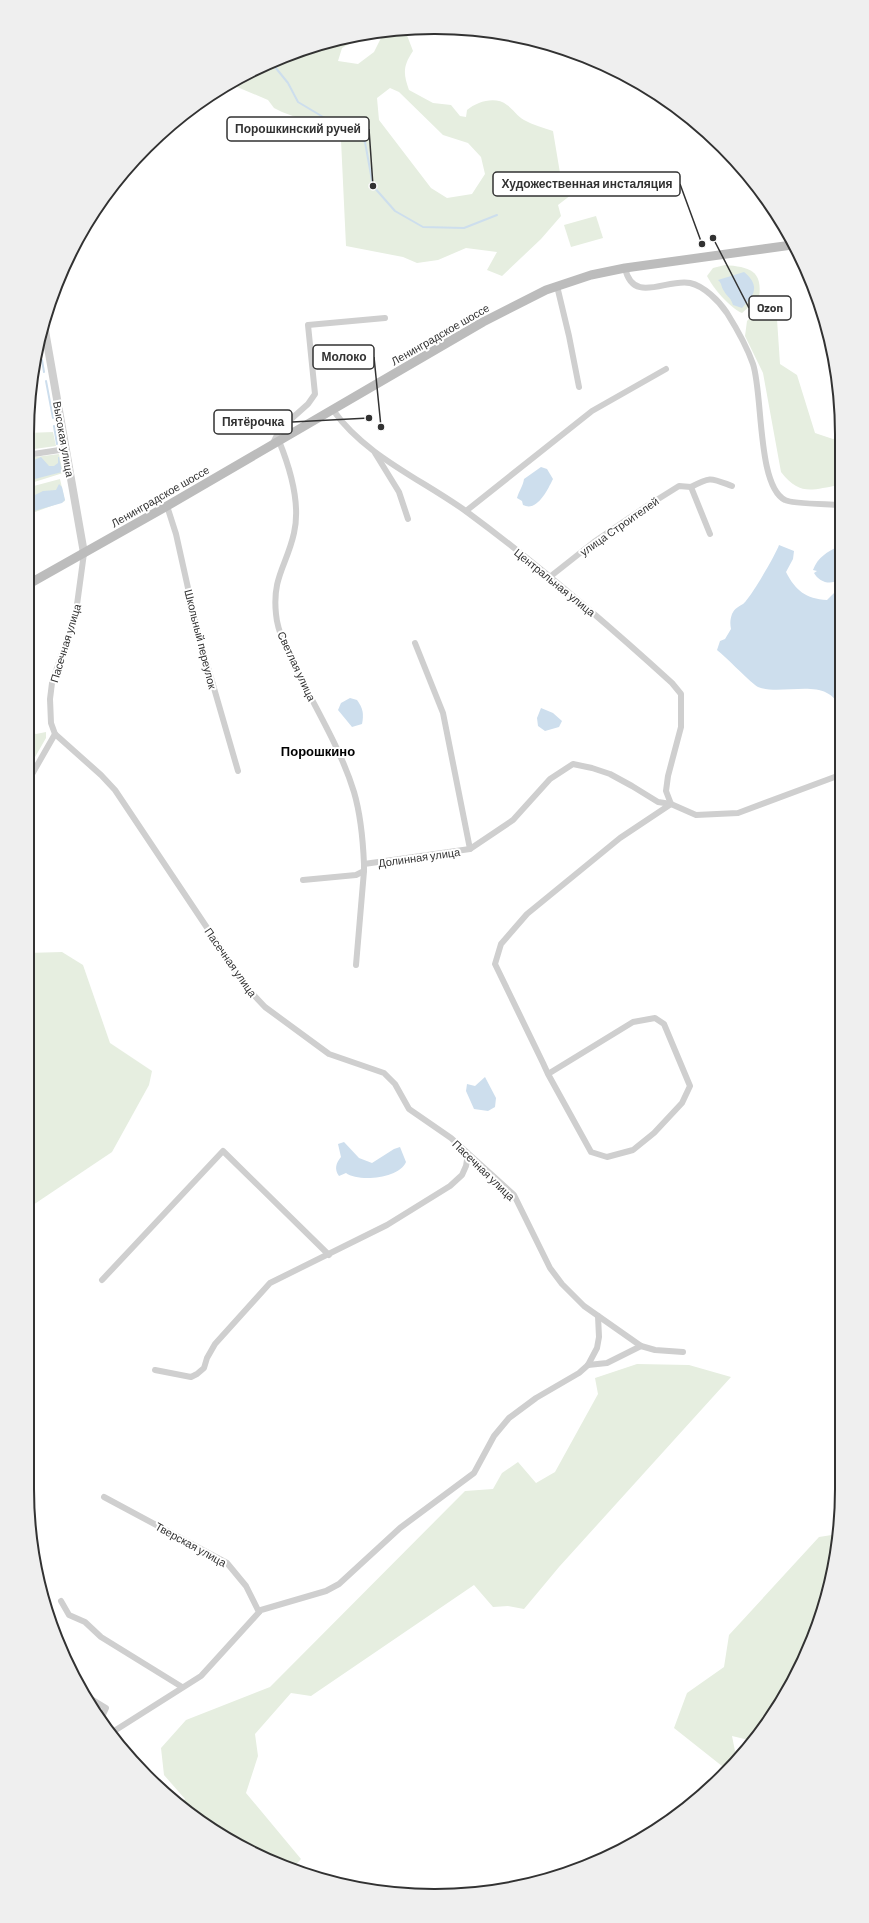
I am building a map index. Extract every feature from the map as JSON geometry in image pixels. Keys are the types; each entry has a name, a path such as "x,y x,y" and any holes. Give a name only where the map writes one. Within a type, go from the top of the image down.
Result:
{"main road":[{"name":"Ленинградское шоссе","path":"34,581 167,506 483,322 557,286 591,275 625,268 788,246"}],"street":[{"path":"625,268 627,278 631,283 645,288 688,282 696,285 705,290 726,311 753,364 759,390 762,443 774,492 785,501 835,505"},
{"path":"557,286 579,387"},
{"path":"276,443 280,429 308,404 315,394 308,325 385,318"},
{"name":"Высокая улица","path":"46,338 84,553"},
{"path":"466,511 592,411 666,369"},
{"name":"Центральная улица","path":"333,410 342,423 374,450 466,511 551,576 642,656 681,694 681,727 668,776 666,791 671,804"},
{"name":"Светлая улица","path":"276,443 285,456 296,501 295,532 276,584 275,600 277,622 287,648 340,757 354,792 362,831 364,864"},
{"path":"34,455 66,449"},
{"path":"374,450 399,492 408,519"},
{"name":"улица Строителей","path":"551,576 594,542 679,486 691,487 707,478 715,479 732,486"},
{"path":"691,487 710,534"},
{"name":"Школьный переулок","path":"167,506 176,534 198,633 238,771"},
{"name":"Пасечная улица","path":"84,553 76,612 52,683 50,699 51,723 55,734 101,775 115,790 248,989 265,1008 329,1054 384,1073 396,1084 409,1109 435,1125 514,1195 550,1268 562,1284 598,1316 640,1346 656,1350 683,1352"},
{"path":"415,643 443,713 470,850"},
{"path":"34,771 55,734"},
{"name":"Долинная улица","path":"303,880 356,875 364,871 364,864 470,850 513,820 550,779 573,764 610,774 658,802 671,804 680,810 696,816 715,816 738,813 835,777"},
{"path":"548,1074 633,1022 655,1018 664,1024 690,1086 682,1103 654,1134 633,1150 607,1157 591,1152 548,1074 495,964 501,944 527,914 620,838 671,804"},
{"path":"356,965 364,871"},
{"path":"102,1280 223,1151 329,1255"},
{"path":"155,1370 191,1377 197,1374 204,1368 207,1358 215,1344 270,1283 329,1255 386,1225 450,1186 462,1175 466,1166 468,1154"},
{"path":"116,1730 201,1676 222,1655 258,1612 326,1590 339,1584 400,1528 474,1473 494,1436 509,1418 536,1398 579,1373 588,1365 597,1348 599,1337 598,1316"},
{"path":"588,1365 607,1363 640,1346"},
{"name":"Тверская улица","path":"104,1497 227,1563 237,1573 246,1586 258,1612"},
{"path":"61,1601 69,1614 85,1622 101,1637 182,1687"},
{"path":"95,1702 106,1708 103,1714"}],"shaded area":[{"path":"407,35 413,51 407,61 405,70 409,90 433,103 451,105 460,116 466,117 467,110 476,104 492,100 503,102 524,120 553,131 561,179 585,175 584,185 558,205 561,216 541,239 502,276 487,270 497,252 466,248 438,260 417,263 403,257 346,246 341,140 325,128 282,112 274,108 268,100 236,87 281,64 331,48 350,44 342,48 338,61 358,64 374,52 381,37","holes":["390,88 399,92 443,135 468,143 481,157 485,174 472,194 447,198 431,188 379,120 377,98"]},
{"path":"596,216 603,238 571,247 564,225"},
{"path":"725,265 747,269 756,276 759,281 759,298 742,313 732,307 722,297 707,276 713,268"},
{"path":"768,299 776,304 780,364 797,375 815,433 835,438 835,486 813,489 800,488 788,480 781,472 763,373 745,336 747,321"},
{"path":"53,432 56,446 34,449 34,433"},
{"path":"59,454 63,473 34,482 34,457"},
{"path":"60,479 65,501 34,512 34,486"},
{"path":"46,732 46,738 34,759 34,733"},
{"path":"62,952 83,965 110,1043 152,1071 149,1085 112,1152 34,1204 34,953"},
{"path":"637,1364 689,1365 731,1377 559,1567 524,1609 508,1606 493,1607 474,1585 311,1696 291,1693 255,1734 258,1756 246,1793 301,1859 296,1864 257,1848 234,1835 212,1822 184,1800 185,1799 164,1775 161,1748 186,1720 270,1687 465,1491 493,1489 502,1473 518,1462 536,1483 555,1472 598,1394 595,1378"},
{"path":"832,1535 821,1592 805,1642 794,1666 768,1711 746,1739 732,1736 736,1754 723,1767 674,1728 687,1693 724,1667 729,1635 819,1537"}],"water":[{"path":"744,272 753,282 754,291 750,299 742,308 733,305 718,280"},
{"path":"41,457 49,466 54,466 58,463 59,457 62,472 34,479 34,460"},
{"path":"541,467 547,469 553,479 545,494 537,503 533,506 523,505 522,501 517,498 524,479"},
{"path":"59,484 62,487 65,500 62,503 34,511 34,496 43,491 56,490"},
{"path":"779,545 794,551 793,559 786,572 797,589 813,598 827,600 835,592 835,699 826,693 816,690 780,690 758,687 717,650 720,641 725,639 731,629 730,624 733,612 743,604 751,594"},
{"path":"835,548 835,581 829,583 819,579 814,573 817,571 813,570 823,555"},
{"path":"350,698 357,700 362,708 363,714 362,724 352,727 338,710 341,703"},
{"path":"541,708 553,713 562,721 559,727 545,731 538,726 537,718"},
{"path":"485,1077 496,1098 495,1107 488,1111 474,1109 466,1091 467,1084 475,1086"},
{"path":"344,1142 359,1158 372,1163 394,1149 400,1147 406,1162 402,1168 395,1172 378,1177 359,1177 346,1173 339,1176 336,1168 341,1157 338,1144"}],"waterway":[{"path":"275,67 288,83 298,102 365,142 373,186 395,211 423,227 464,228 497,215"},
{"path":"42,360 44,372"},
{"path":"46,381 53,418"},
{"path":"54,426 57,444"}],"place":[{"name":"Порошкинский ручей","path":"373,186"},
{"name":"Ozon","path":"713,238"},
{"name":"Художественная инсталяция","path":"702,244"},
{"name":"Пятёрочка","path":"369,418"},
{"name":"Молоко","path":"381,427"}],"district":[{"name":"Порошкино","path":"318,751"}]}
